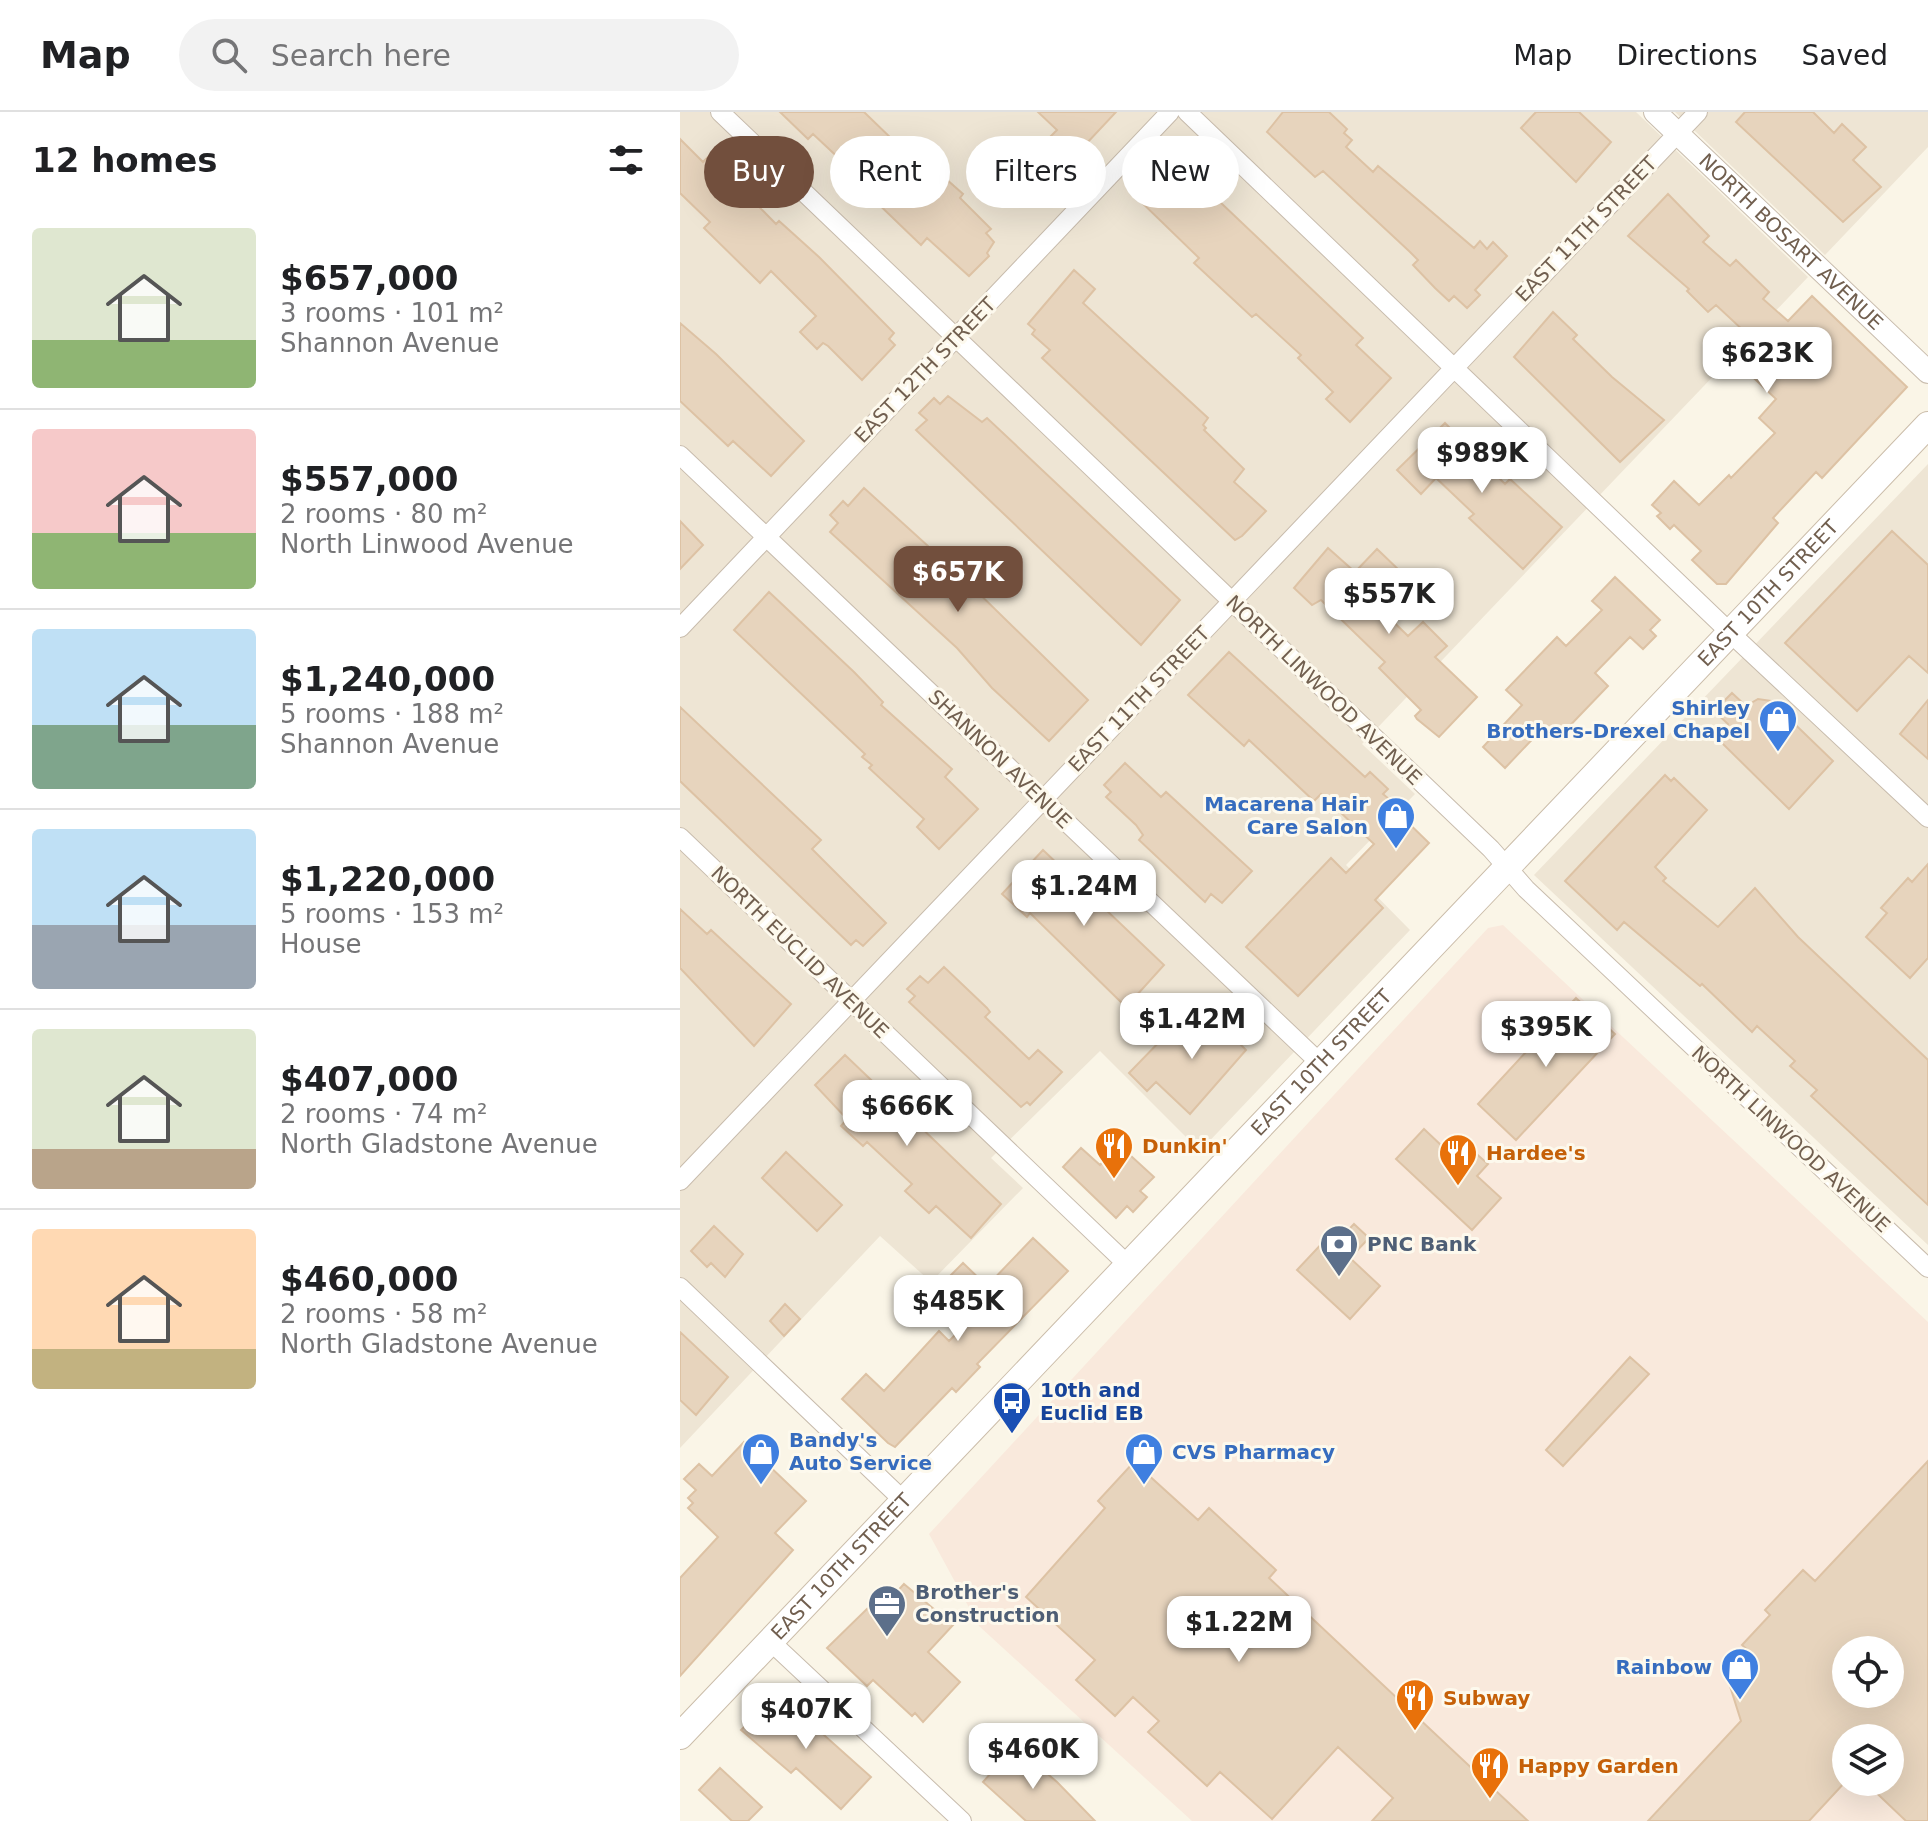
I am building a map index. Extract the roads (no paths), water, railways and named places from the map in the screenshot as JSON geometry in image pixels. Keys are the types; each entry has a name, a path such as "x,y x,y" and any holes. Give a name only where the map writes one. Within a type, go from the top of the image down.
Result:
{"main road":[{"name":"EAST 10TH STREET","path":"680,1736 1928,425"}],"street":[{"name":"NORTH LINWOOD AVENUE","path":"720,112 1508,866 1526,889 1928,1268"},
{"name":"EAST 12TH STREET","path":"680,628 1170,112"},
{"path":"1187,112 1928,818"},
{"name":"NORTH BOSART AVENUE","path":"1655,112 1928,372"},
{"name":"EAST 11TH STREET","path":"680,1181 1698,112"},
{"name":"SHANNON AVENUE","path":"680,455 1320,1063"},
{"name":"NORTH EUCLID AVENUE","path":"680,837 1128,1265"},
{"path":"680,1287 904,1501"},
{"path":"770,1641 962,1821"}],"place":[{"name":"Shirley Brothers-Drexel Chapel","path":"1778,753"},
{"name":"Macarena Hair Care Salon","path":"1396,850"},
{"name":"Dunkin'","path":"1114,1180"},
{"name":"Hardee's","path":"1458,1187"},
{"name":"PNC Bank","path":"1339,1278"},
{"name":"10th and Euclid EB","path":"1012,1435"},
{"name":"Bandy's Auto Service","path":"761,1486"},
{"name":"CVS Pharmacy","path":"1144,1486"},
{"name":"Brother's Construction","path":"887,1638"},
{"name":"Rainbow","path":"1740,1701"},
{"name":"Subway","path":"1415,1732"},
{"name":"Happy Garden","path":"1490,1800"}]}
